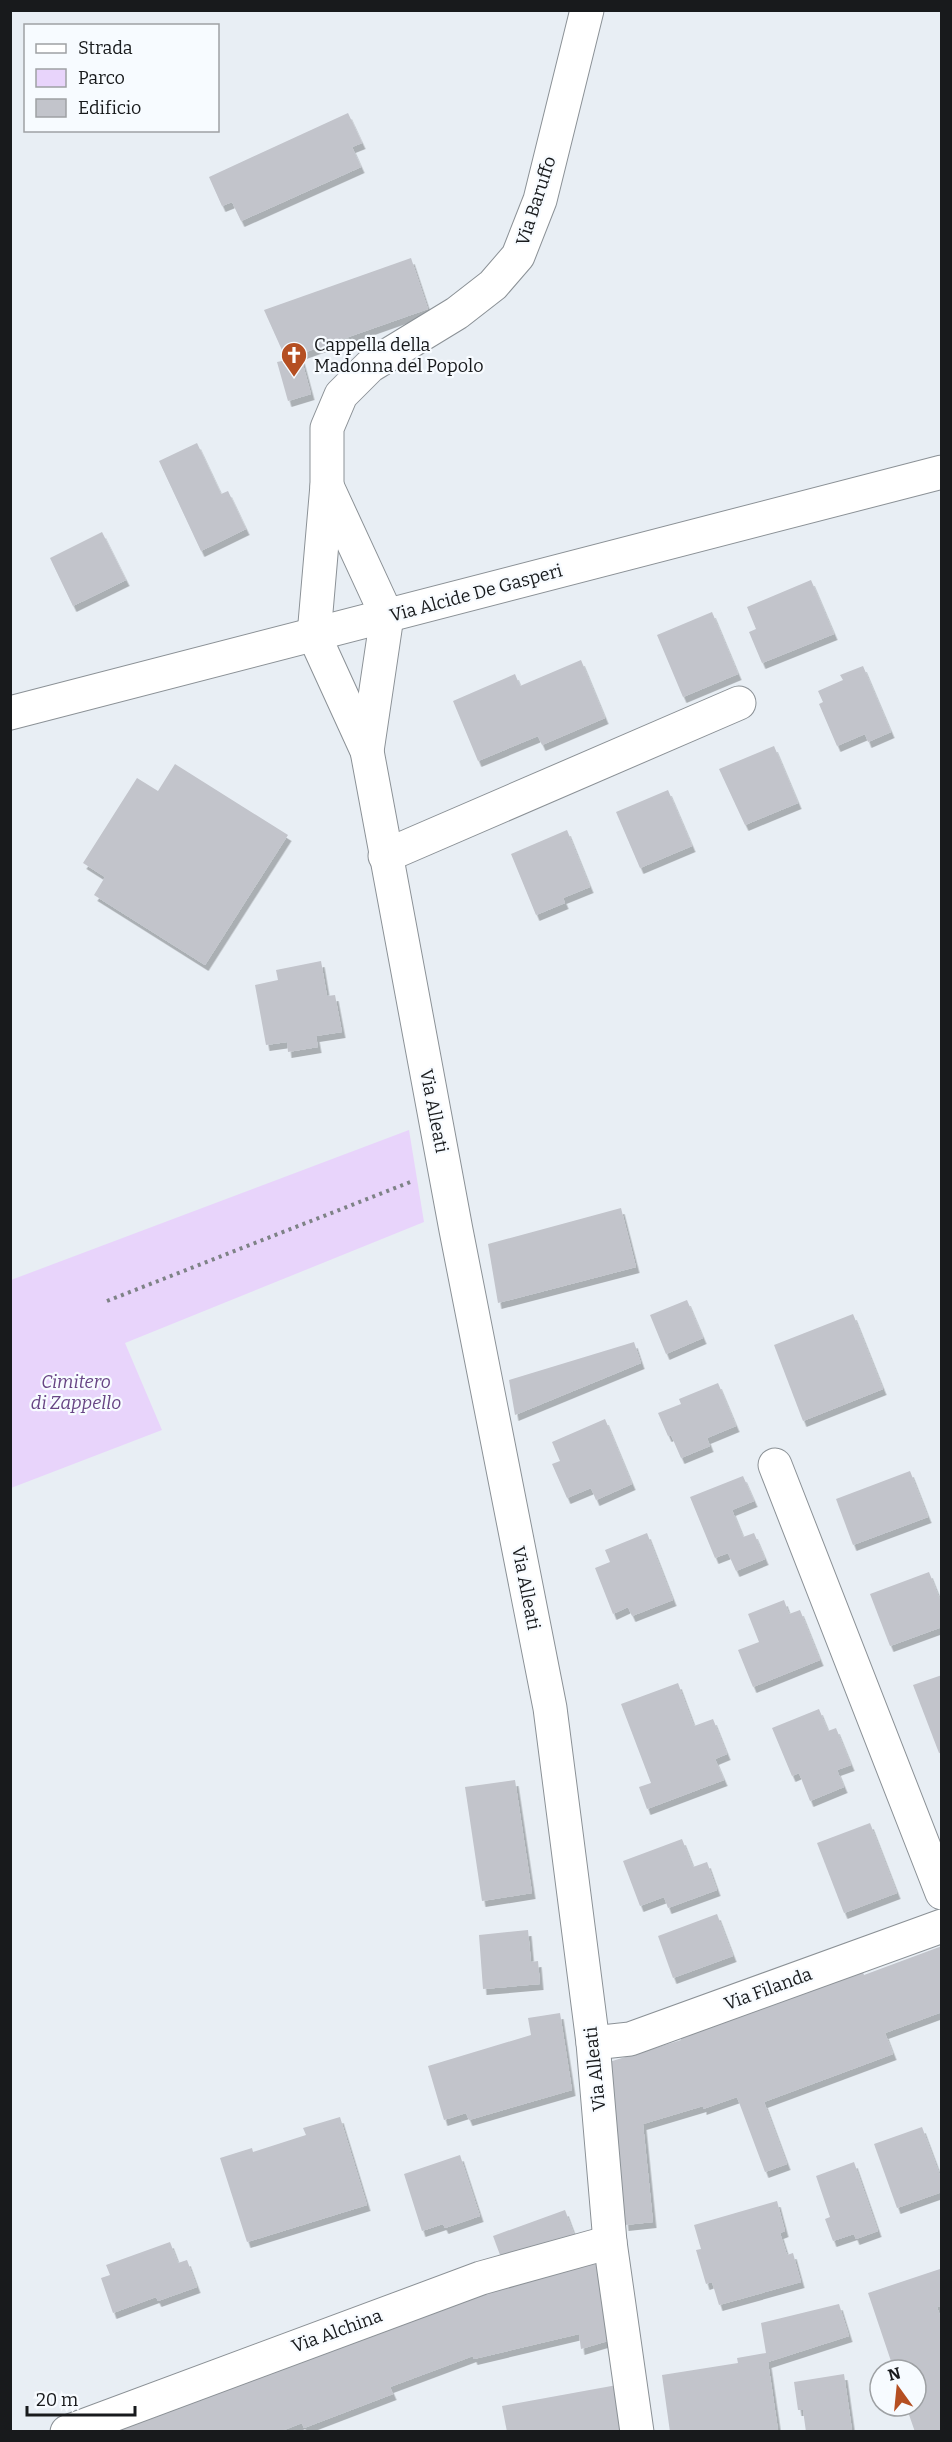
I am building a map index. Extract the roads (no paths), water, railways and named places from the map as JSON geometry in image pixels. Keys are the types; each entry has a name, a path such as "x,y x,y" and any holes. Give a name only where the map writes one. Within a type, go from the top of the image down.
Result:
{"street":[{"name":"Via Baruffo","path":"314,635 327,484 327,428 341,395 370,366 458,313 484,292 518,256 540,200 587,10"},
{"name":"Via Alcide De Gasperi","path":"10,713 942,472"},
{"path":"327,484 387,616"},
{"name":"Via Alleati","path":"367,751 387,616"},
{"name":"Via Alleati","path":"314,635 367,751 385,856 550,1708 593,2043 610,2242 637,2432"},
{"path":"385,856 740,703"},
{"path":"775,1465 942,1893"},
{"name":"Via Filanda","path":"593,2043 630,2039 942,1926"},
{"name":"Via Alchina","path":"67,2432 481,2278 610,2242"}],"place":[{"name":"Cappella della Madonna del Popolo","path":"294,378"}],"park label":[{"name":"Cimitero di Zappello","path":"76,1392"}]}
